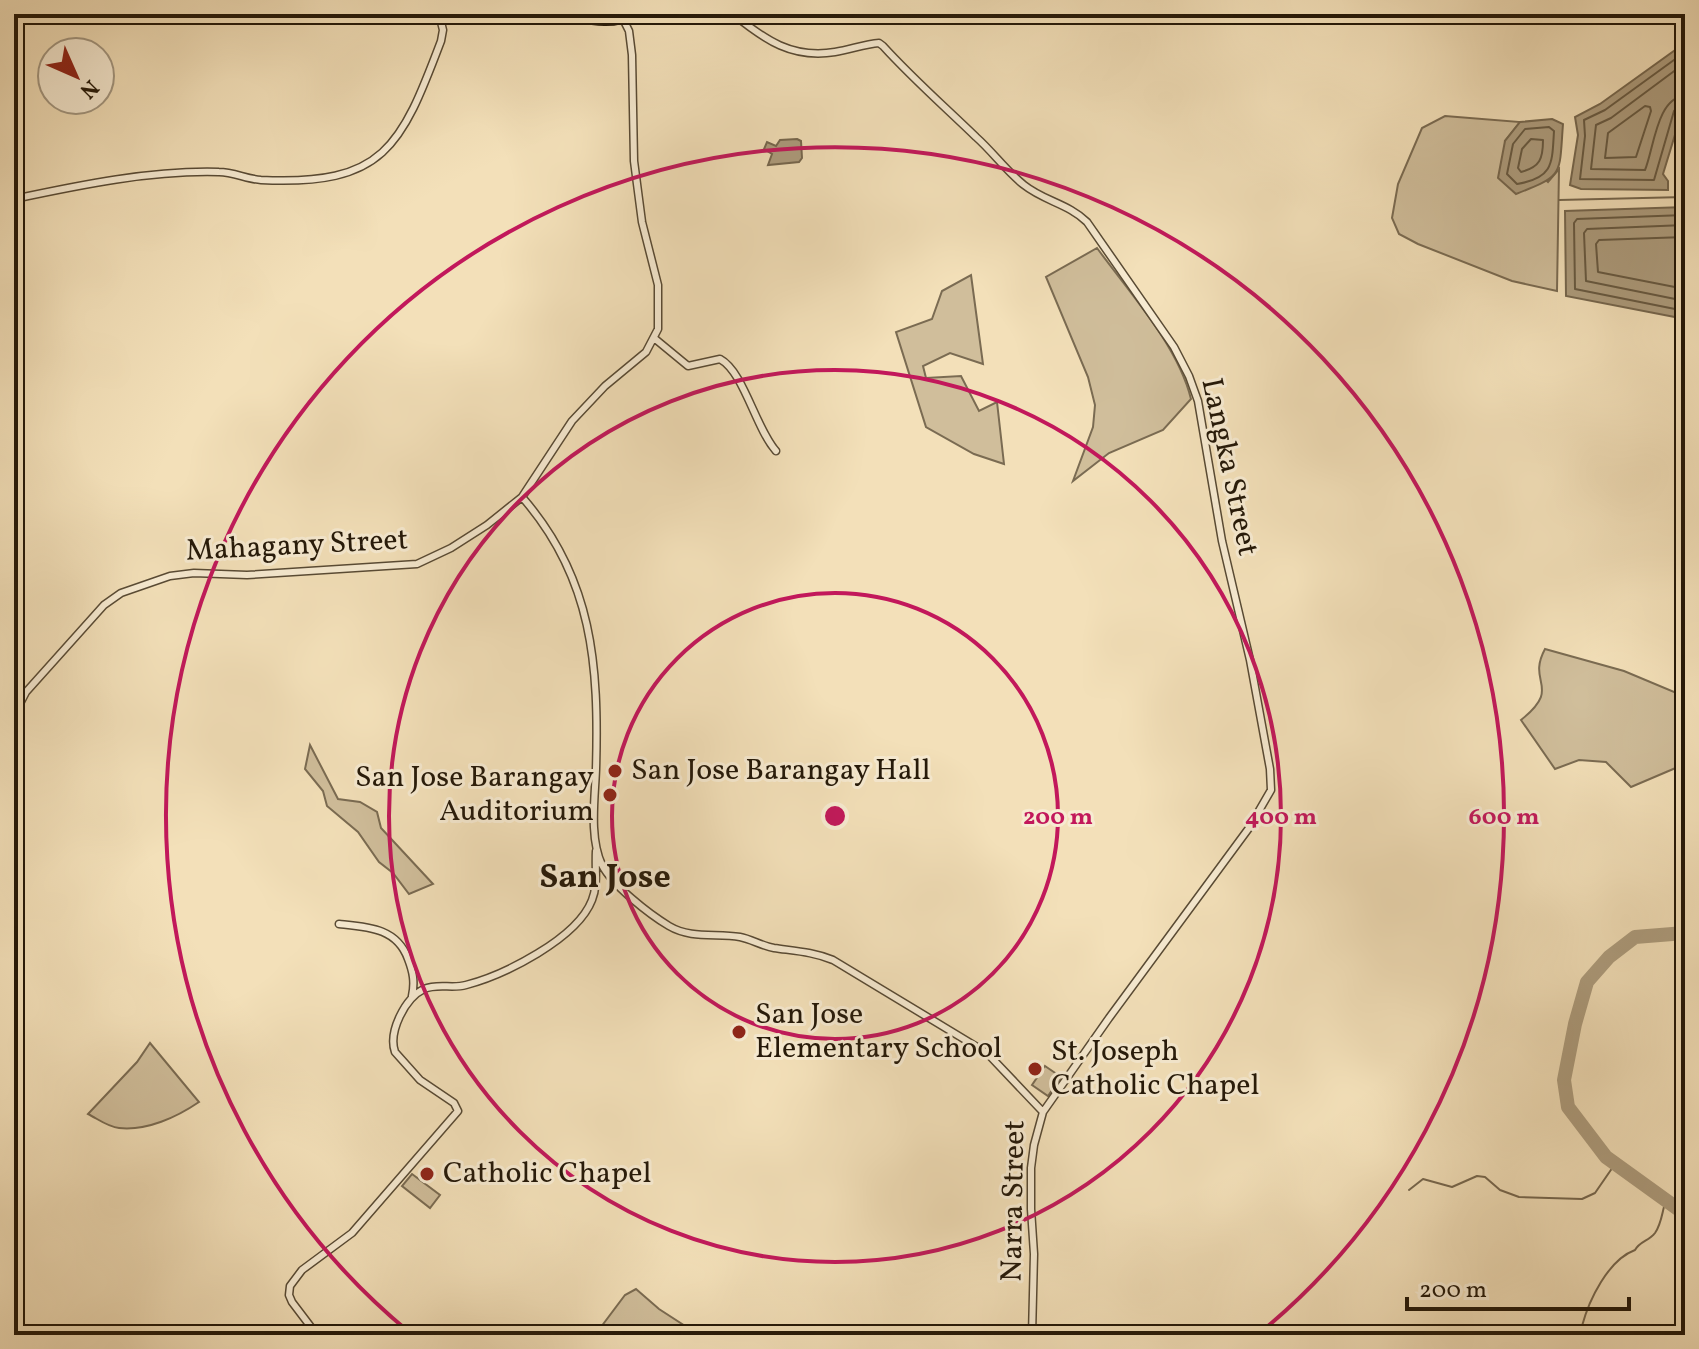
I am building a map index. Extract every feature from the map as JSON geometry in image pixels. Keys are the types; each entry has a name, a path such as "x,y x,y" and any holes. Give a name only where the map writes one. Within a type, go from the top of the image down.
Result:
{"street":[{"path":"14,199 88,184 189,173 222,172 258,180 323,180 347,174 374,160 395,140 441,41 443,30 439,14"},
{"path":"561,14 601,20 627,16 632,55 634,161 642,222 658,285 659,319 654,338 688,366 720,359 728,363 763,433 776,451"},
{"name":"Langka Street","path":"733,14 766,40 799,53 822,54 873,43 883,46 1034,194 1073,210 1087,222 1174,347 1198,401 1222,541 1250,660 1271,790 1243,837 1043,1112"},
{"name":"Mahagany Street","path":"14,715 26,692 104,605 121,593 170,576 194,573 247,575 417,564 435,557 522,497 572,421 605,386 646,352 654,338"},
{"name":"Narra Street","path":"522,497 552,537 571,570 589,633 597,696 596,847 602,865 615,881 676,930 693,935 740,937 762,945 795,949 833,960 987,1053 1043,1112 1034,1145 1031,1179 1034,1254 1032,1335"},
{"path":"317,1335 290,1298 290,1286 302,1270 352,1233 458,1111 454,1103 412,1072 393,1048 395,1029 411,999 417,992 432,986 465,986 534,957 585,912 596,886 596,847"},
{"path":"596,886 615,881"},
{"path":"339,924 374,928 397,939 412,971 411,999"}],"shaded area":[{"path":"1445,116 1520,122 1505,141 1548,182 1559,169 1557,291 1512,281 1399,234 1392,218 1398,184 1422,128"},
{"path":"1097,248 1164,340 1185,379 1191,399 1163,430 1109,453 1073,481 1093,427 1095,405 1088,377 1046,277"},
{"path":"971,275 983,364 950,353 923,366 926,378 961,376 979,411 997,402 1004,464 974,454 926,427 896,332 932,319 942,291"},
{"path":"1545,649 1624,671 1674,692 1685,691 1685,764 1631,787 1606,762 1579,760 1555,769 1521,720 1540,699 1539,670"},
{"path":"310,745 338,799 360,802 377,812 381,828 433,884 409,894 393,873 379,862 358,832 327,806 323,791 305,769"},
{"path":"150,1043 199,1102 171,1118 140,1127 115,1127 88,1114 137,1062"},
{"path":"1045,1066 1061,1077 1048,1096 1032,1085"},
{"path":"412,1174 440,1195 430,1208 402,1186"},
{"path":"636,1289 659,1309 699,1335 595,1335 625,1295"}],"water":[{"path":"1685,43 1685,102 1663,174 1668,181 1668,190 1581,189 1570,185 1578,135 1575,117 1600,104"},
{"path":"1552,119 1563,124 1561,154 1556,171 1543,182 1516,194 1498,178 1505,141 1520,122"},
{"path":"780,140 801,141 802,158 799,162 768,165 772,154 764,149 767,142 776,146"},
{"path":"1685,207 1685,319 1566,296 1565,211"}],"waterway":[{"path":"1559,200 1685,197"},
{"path":"1685,933 1635,937 1609,957 1587,982 1564,1080 1568,1107 1606,1157 1685,1214"},
{"path":"1409,1190 1423,1179 1452,1187 1477,1176 1485,1177 1500,1190 1519,1197 1582,1199 1595,1193 1615,1164"},
{"path":"1586,1335 1582,1326 1601,1282 1616,1262 1655,1233 1666,1200"}],"place":[{"name":"San Jose Barangay Hall","path":"615,771"},
{"name":"San Jose Barangay Auditorium","path":"610,795"},
{"name":"San Jose Elementary School","path":"739,1032"},
{"name":"St. Joseph Catholic Chapel","path":"1035,1069"},
{"name":"Catholic Chapel","path":"427,1174"}],"district":[{"name":"San Jose","path":"605,878"}]}
